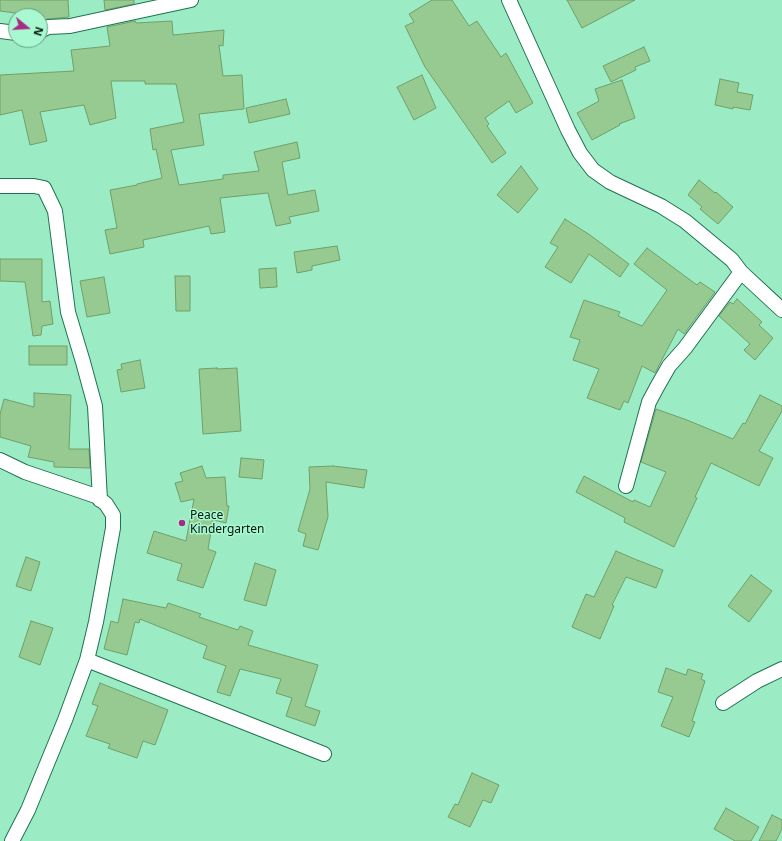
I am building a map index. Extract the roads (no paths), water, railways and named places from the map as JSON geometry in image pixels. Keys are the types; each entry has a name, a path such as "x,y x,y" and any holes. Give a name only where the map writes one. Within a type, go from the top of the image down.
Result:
{"street":[{"path":"48,27 70,26 191,0"},
{"path":"509,0 568,130 580,153 593,170 610,182 661,206 685,221 732,260 741,272 782,310"},
{"path":"0,186 34,186 44,188 55,211 68,312 94,406 100,500"},
{"path":"626,486 649,402 657,387 669,366 685,348 741,272"},
{"path":"0,460 25,472 91,494 106,504 112,515 112,528 96,622 87,660 65,720 31,803 12,841"},
{"path":"87,660 324,754"},
{"path":"723,703 757,681 782,669"}],"place":[{"name":"Peace Kindergarten","path":"182,523"}]}
